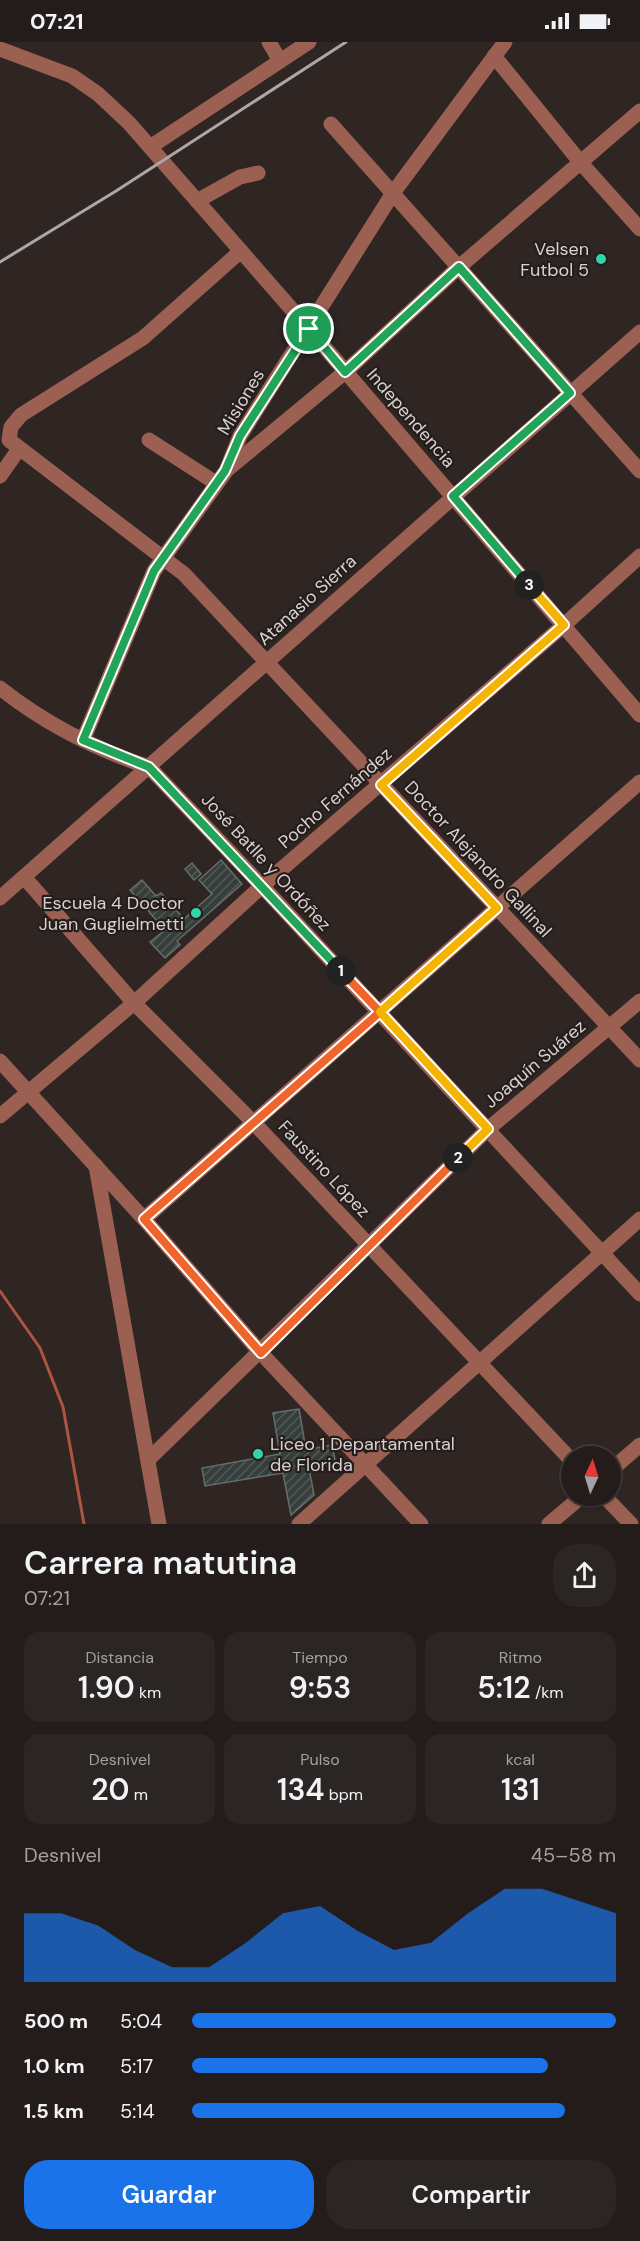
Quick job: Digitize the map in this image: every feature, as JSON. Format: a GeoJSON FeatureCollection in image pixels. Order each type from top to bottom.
{"type":"FeatureCollection","features":[{"type":"Feature","properties":{"kind":"street"},"geometry":{"type":"LineString","coordinates":[[269,42],[280,61]]}},
{"type":"Feature","properties":{"kind":"street"},"geometry":{"type":"LineString","coordinates":[[150,147],[309,42]]}},
{"type":"Feature","properties":{"kind":"street","name":"Misiones"},"geometry":{"type":"LineString","coordinates":[[83,740],[149,582],[162,557],[221,477],[240,436],[393,193],[505,42]]}},
{"type":"Feature","properties":{"kind":"street","name":"Independencia"},"geometry":{"type":"LineString","coordinates":[[0,49],[56,69],[84,84],[113,107],[241,250],[640,716]]}},
{"type":"Feature","properties":{"kind":"street"},"geometry":{"type":"LineString","coordinates":[[494,56],[581,163],[640,230]]}},
{"type":"Feature","properties":{"kind":"street"},"geometry":{"type":"LineString","coordinates":[[149,440],[221,477],[345,372],[459,267],[640,111]]}},
{"type":"Feature","properties":{"kind":"street"},"geometry":{"type":"LineString","coordinates":[[331,124],[640,471]]}},
{"type":"Feature","properties":{"kind":"street"},"geometry":{"type":"LineString","coordinates":[[197,201],[240,177],[258,173]]}},
{"type":"Feature","properties":{"kind":"street"},"geometry":{"type":"LineString","coordinates":[[0,476],[19,449],[9,440],[11,427],[21,415],[143,338],[241,250]]}},
{"type":"Feature","properties":{"kind":"street","name":"Atanasio Sierra"},"geometry":{"type":"LineString","coordinates":[[0,898],[640,332]]}},
{"type":"Feature","properties":{"kind":"street","name":"Doctor Alejandro Gallinal"},"geometry":{"type":"LineString","coordinates":[[19,449],[184,574],[640,1060]]}},
{"type":"Feature","properties":{"kind":"street","name":"Pocho Fernández"},"geometry":{"type":"LineString","coordinates":[[0,1116],[134,1003],[262,886],[381,785],[640,556]]}},
{"type":"Feature","properties":{"kind":"street","name":"José Batlle y Ordóñez"},"geometry":{"type":"LineString","coordinates":[[0,688],[40,718],[83,740],[149,767],[380,1012],[640,1294]]}},
{"type":"Feature","properties":{"kind":"street"},"geometry":{"type":"LineString","coordinates":[[144,1219],[640,782]]}},
{"type":"Feature","properties":{"kind":"street","name":"Faustino López"},"geometry":{"type":"LineString","coordinates":[[24,877],[134,1003],[253,1122],[561,1449]]}},
{"type":"Feature","properties":{"kind":"street","name":"Joaquín Suárez"},"geometry":{"type":"LineString","coordinates":[[148,1460],[261,1353],[488,1129],[640,1001]]}},
{"type":"Feature","properties":{"kind":"street"},"geometry":{"type":"LineString","coordinates":[[0,1061],[144,1219],[261,1353],[421,1524]]}},
{"type":"Feature","properties":{"kind":"street"},"geometry":{"type":"LineString","coordinates":[[96,1166],[159,1524]]}},
{"type":"Feature","properties":{"kind":"street"},"geometry":{"type":"LineString","coordinates":[[299,1524],[640,1219]]}},
{"type":"Feature","properties":{"kind":"street"},"geometry":{"type":"LineString","coordinates":[[621,1461],[640,1445]]}},
{"type":"Feature","properties":{"kind":"street"},"geometry":{"type":"LineString","coordinates":[[549,1524],[570,1506]]}},
{"type":"Feature","properties":{"kind":"street"},"geometry":{"type":"LineString","coordinates":[[614,1506],[632,1524]]}},
{"type":"Feature","properties":{"kind":"building"},"geometry":{"type":"Polygon","coordinates":[[[221,860],[242,884],[177,941],[180,945],[165,958],[150,942],[165,930],[130,890],[142,880],[156,896],[161,893],[184,919],[212,894],[199,880],[221,860]]]}},
{"type":"Feature","properties":{"kind":"building"},"geometry":{"type":"Polygon","coordinates":[[[192,863],[201,874],[194,880],[185,869],[192,863]]]}},
{"type":"Feature","properties":{"kind":"building"},"geometry":{"type":"Polygon","coordinates":[[[299,1409],[306,1450],[332,1445],[336,1464],[309,1468],[314,1495],[291,1515],[283,1473],[205,1486],[202,1468],[280,1454],[273,1413],[299,1409]]]}},
{"type":"Feature","properties":{"kind":"waterway"},"geometry":{"type":"LineString","coordinates":[[0,1291],[40,1348],[63,1407],[84,1524]]}},
{"type":"Feature","properties":{"kind":"railway"},"geometry":{"type":"LineString","coordinates":[[0,262],[116,191],[346,42]]}},
{"type":"Feature","properties":{"kind":"place","name":"Velsen Futbol 5"},"geometry":{"type":"Point","coordinates":[601,259]}},
{"type":"Feature","properties":{"kind":"place","name":"Escuela 4 Doctor Juan Guglielmetti"},"geometry":{"type":"Point","coordinates":[196,913]}},
{"type":"Feature","properties":{"kind":"place","name":"Liceo 1 Departamental de Florida"},"geometry":{"type":"Point","coordinates":[258,1454]}},
{"type":"Feature","properties":{"kind":"route"},"geometry":{"type":"LineString","coordinates":[[309,329],[240,436],[225,471],[154,571],[83,740],[132,762],[149,767],[380,1012],[144,1219],[261,1353],[488,1129],[380,1012],[497,908],[381,785],[564,625],[453,496],[570,393],[459,267],[345,372],[309,329]]}}]}
